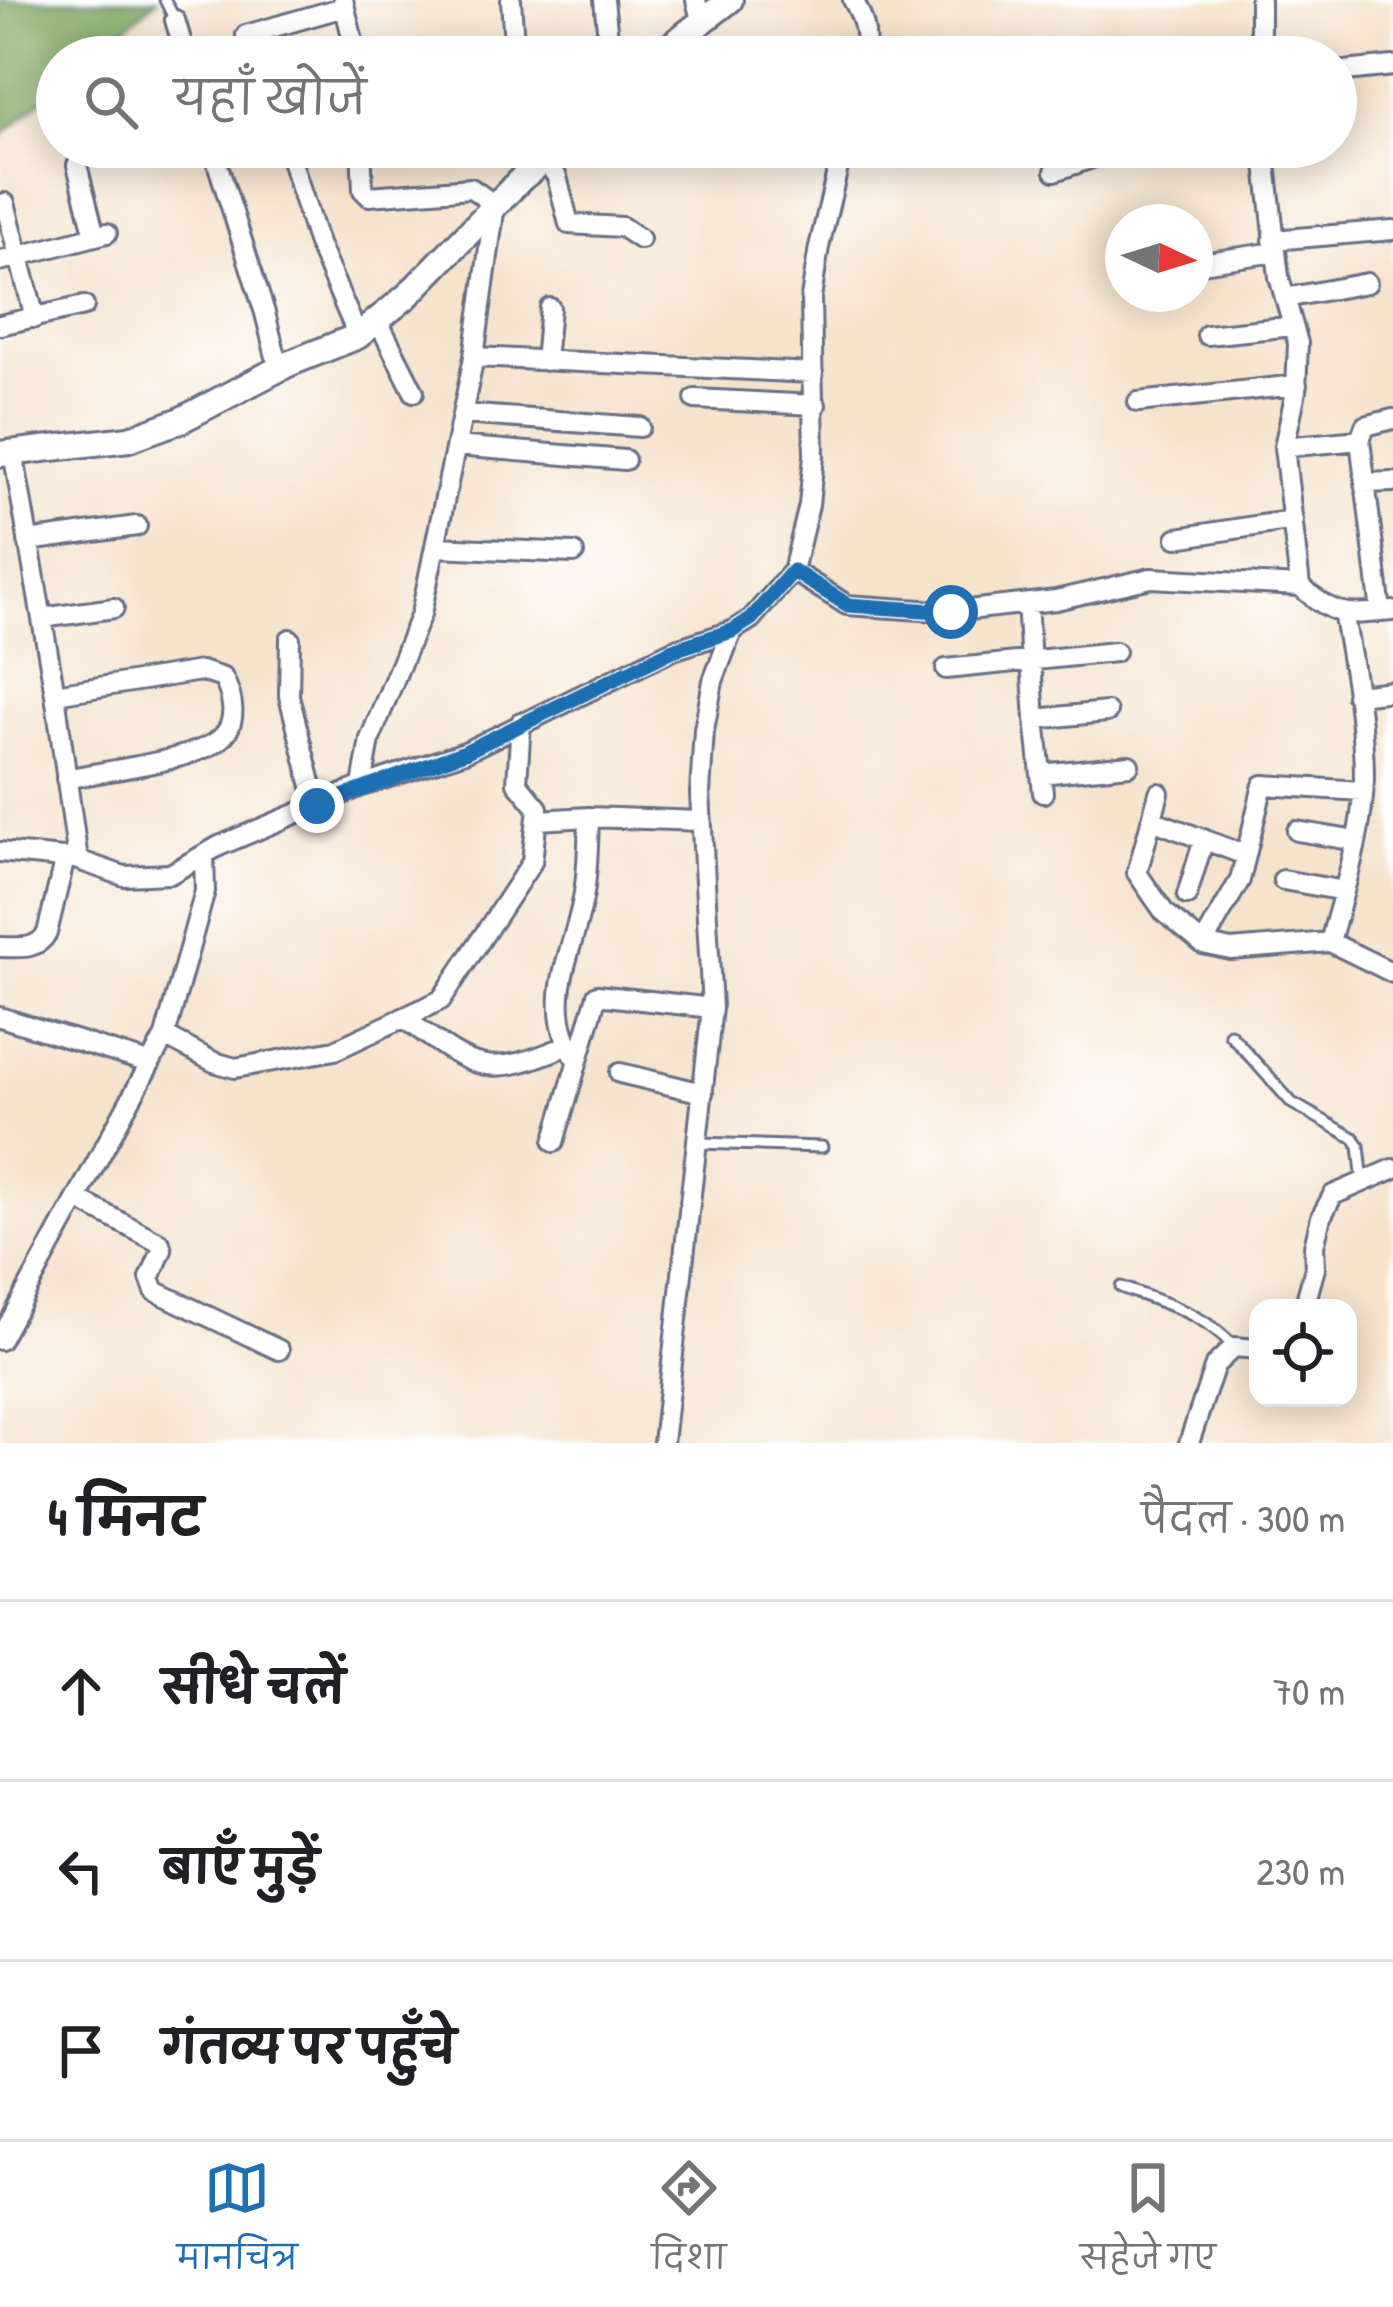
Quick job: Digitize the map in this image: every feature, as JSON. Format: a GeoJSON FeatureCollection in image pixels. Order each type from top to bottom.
{"type":"FeatureCollection","features":[{"type":"Feature","properties":{"kind":"street"},"geometry":{"type":"LineString","coordinates":[[512,0],[513,36]]}},
{"type":"Feature","properties":{"kind":"street"},"geometry":{"type":"LineString","coordinates":[[604,0],[608,36]]}},
{"type":"Feature","properties":{"kind":"street"},"geometry":{"type":"LineString","coordinates":[[675,36],[699,10],[730,0]]}},
{"type":"Feature","properties":{"kind":"street"},"geometry":{"type":"LineString","coordinates":[[853,0],[863,16],[863,36]]}},
{"type":"Feature","properties":{"kind":"street"},"geometry":{"type":"LineString","coordinates":[[1260,0],[1260,36]]}},
{"type":"Feature","properties":{"kind":"street"},"geometry":{"type":"LineString","coordinates":[[259,36],[343,3],[352,36]]}},
{"type":"Feature","properties":{"kind":"street"},"geometry":{"type":"LineString","coordinates":[[175,20],[180,36]]}},
{"type":"Feature","properties":{"kind":"street"},"geometry":{"type":"LineString","coordinates":[[1357,70],[1393,66]]}},
{"type":"Feature","properties":{"kind":"street"},"geometry":{"type":"LineString","coordinates":[[0,261],[101,235],[77,168]]}},
{"type":"Feature","properties":{"kind":"street"},"geometry":{"type":"LineString","coordinates":[[219,168],[266,313],[279,369]]}},
{"type":"Feature","properties":{"kind":"street"},"geometry":{"type":"LineString","coordinates":[[296,168],[318,244],[368,328],[414,392]]}},
{"type":"Feature","properties":{"kind":"street"},"geometry":{"type":"LineString","coordinates":[[362,168],[363,190],[369,196],[471,188],[496,206]]}},
{"type":"Feature","properties":{"kind":"street"},"geometry":{"type":"LineString","coordinates":[[0,947],[31,947],[41,942],[72,859],[55,694],[28,542],[6,453],[129,439],[181,420],[368,328],[537,168]]}},
{"type":"Feature","properties":{"kind":"street"},"geometry":{"type":"LineString","coordinates":[[556,168],[568,224],[622,227],[640,239]]}},
{"type":"Feature","properties":{"kind":"street"},"geometry":{"type":"LineString","coordinates":[[0,852],[72,859],[124,876],[170,874],[219,847],[362,787],[465,752],[673,650],[732,631],[751,619],[793,571],[809,505],[816,405],[814,276],[838,168]]}},
{"type":"Feature","properties":{"kind":"street"},"geometry":{"type":"LineString","coordinates":[[1055,171],[1064,168]]}},
{"type":"Feature","properties":{"kind":"street"},"geometry":{"type":"LineString","coordinates":[[1266,168],[1274,246],[1298,344],[1297,385],[1284,447],[1300,586]]}},
{"type":"Feature","properties":{"kind":"street"},"geometry":{"type":"LineString","coordinates":[[4,202],[35,318]]}},
{"type":"Feature","properties":{"kind":"street"},"geometry":{"type":"LineString","coordinates":[[362,787],[370,739],[421,614],[474,357],[496,206]]}},
{"type":"Feature","properties":{"kind":"street"},"geometry":{"type":"LineString","coordinates":[[1213,260],[1274,246],[1393,230]]}},
{"type":"Feature","properties":{"kind":"street"},"geometry":{"type":"LineString","coordinates":[[1285,298],[1366,283]]}},
{"type":"Feature","properties":{"kind":"street"},"geometry":{"type":"LineString","coordinates":[[0,326],[84,306]]}},
{"type":"Feature","properties":{"kind":"street"},"geometry":{"type":"LineString","coordinates":[[545,361],[550,308]]}},
{"type":"Feature","properties":{"kind":"street"},"geometry":{"type":"LineString","coordinates":[[1208,335],[1293,326]]}},
{"type":"Feature","properties":{"kind":"street"},"geometry":{"type":"LineString","coordinates":[[474,357],[813,373]]}},
{"type":"Feature","properties":{"kind":"street"},"geometry":{"type":"LineString","coordinates":[[1138,402],[1297,385]]}},
{"type":"Feature","properties":{"kind":"street"},"geometry":{"type":"LineString","coordinates":[[695,399],[816,405]]}},
{"type":"Feature","properties":{"kind":"street"},"geometry":{"type":"LineString","coordinates":[[463,414],[640,427]]}},
{"type":"Feature","properties":{"kind":"street"},"geometry":{"type":"LineString","coordinates":[[793,571],[848,605],[951,612],[1027,604],[1151,578],[1300,586],[1326,609],[1387,612],[1383,553],[1365,483],[1360,440],[1365,426],[1393,419]]}},
{"type":"Feature","properties":{"kind":"street"},"geometry":{"type":"LineString","coordinates":[[1284,447],[1360,440]]}},
{"type":"Feature","properties":{"kind":"street"},"geometry":{"type":"LineString","coordinates":[[457,446],[626,460]]}},
{"type":"Feature","properties":{"kind":"street"},"geometry":{"type":"LineString","coordinates":[[1365,483],[1393,482]]}},
{"type":"Feature","properties":{"kind":"street"},"geometry":{"type":"LineString","coordinates":[[1177,538],[1293,520]]}},
{"type":"Feature","properties":{"kind":"street"},"geometry":{"type":"LineString","coordinates":[[28,542],[137,526]]}},
{"type":"Feature","properties":{"kind":"street"},"geometry":{"type":"LineString","coordinates":[[436,547],[574,553]]}},
{"type":"Feature","properties":{"kind":"street"},"geometry":{"type":"LineString","coordinates":[[1027,604],[1042,784],[1129,765]]}},
{"type":"Feature","properties":{"kind":"street"},"geometry":{"type":"LineString","coordinates":[[42,618],[115,608]]}},
{"type":"Feature","properties":{"kind":"street"},"geometry":{"type":"LineString","coordinates":[[1330,942],[1356,841],[1362,791],[1356,695],[1342,612]]}},
{"type":"Feature","properties":{"kind":"street"},"geometry":{"type":"LineString","coordinates":[[664,1443],[712,1007],[701,821],[704,730],[713,681],[732,631]]}},
{"type":"Feature","properties":{"kind":"street"},"geometry":{"type":"LineString","coordinates":[[290,639],[289,696],[317,806]]}},
{"type":"Feature","properties":{"kind":"street"},"geometry":{"type":"LineString","coordinates":[[946,669],[1115,652]]}},
{"type":"Feature","properties":{"kind":"street"},"geometry":{"type":"LineString","coordinates":[[55,694],[201,671],[223,678],[233,706],[230,726],[220,739],[193,752],[66,778]]}},
{"type":"Feature","properties":{"kind":"street"},"geometry":{"type":"LineString","coordinates":[[1356,695],[1393,691]]}},
{"type":"Feature","properties":{"kind":"street"},"geometry":{"type":"LineString","coordinates":[[1036,719],[1107,712]]}},
{"type":"Feature","properties":{"kind":"street"},"geometry":{"type":"LineString","coordinates":[[165,1036],[236,1068],[335,1050],[441,1000],[532,862],[538,820],[536,803],[518,787],[521,722]]}},
{"type":"Feature","properties":{"kind":"street"},"geometry":{"type":"LineString","coordinates":[[1203,944],[1240,880],[1263,785],[1362,791]]}},
{"type":"Feature","properties":{"kind":"street"},"geometry":{"type":"LineString","coordinates":[[1159,794],[1137,873],[1165,912],[1203,944],[1231,950],[1330,942],[1393,973]]}},
{"type":"Feature","properties":{"kind":"street"},"geometry":{"type":"LineString","coordinates":[[572,1052],[562,1030],[561,973],[584,896],[589,817]]}},
{"type":"Feature","properties":{"kind":"street"},"geometry":{"type":"LineString","coordinates":[[538,820],[701,821]]}},
{"type":"Feature","properties":{"kind":"street"},"geometry":{"type":"LineString","coordinates":[[1152,820],[1245,855]]}},
{"type":"Feature","properties":{"kind":"street"},"geometry":{"type":"LineString","coordinates":[[1298,831],[1356,841]]}},
{"type":"Feature","properties":{"kind":"street"},"geometry":{"type":"LineString","coordinates":[[1186,896],[1204,839]]}},
{"type":"Feature","properties":{"kind":"street"},"geometry":{"type":"LineString","coordinates":[[0,1340],[165,1036],[205,891],[204,857]]}},
{"type":"Feature","properties":{"kind":"street"},"geometry":{"type":"LineString","coordinates":[[1283,880],[1344,891]]}},
{"type":"Feature","properties":{"kind":"street"},"geometry":{"type":"LineString","coordinates":[[554,1142],[572,1052],[597,995],[712,1007]]}},
{"type":"Feature","properties":{"kind":"street"},"geometry":{"type":"LineString","coordinates":[[0,1017],[149,1064]]}},
{"type":"Feature","properties":{"kind":"street"},"geometry":{"type":"LineString","coordinates":[[404,1018],[459,1058],[480,1066],[520,1064],[572,1052]]}},
{"type":"Feature","properties":{"kind":"street"},"geometry":{"type":"LineString","coordinates":[[620,1072],[703,1093]]}},
{"type":"Feature","properties":{"kind":"street"},"geometry":{"type":"LineString","coordinates":[[1306,1299],[1321,1216],[1333,1195],[1393,1169]]}},
{"type":"Feature","properties":{"kind":"street"},"geometry":{"type":"LineString","coordinates":[[77,1199],[160,1243],[163,1250],[150,1278],[155,1291],[279,1350]]}},
{"type":"Feature","properties":{"kind":"street"},"geometry":{"type":"LineString","coordinates":[[1189,1443],[1215,1365],[1234,1347],[1249,1348]]}},
{"type":"Feature","properties":{"kind":"lane"},"geometry":{"type":"LineString","coordinates":[[165,0],[175,20]]}},
{"type":"Feature","properties":{"kind":"lane"},"geometry":{"type":"LineString","coordinates":[[1230,1034],[1292,1103],[1354,1138],[1363,1183]]}},
{"type":"Feature","properties":{"kind":"lane"},"geometry":{"type":"LineString","coordinates":[[698,1142],[822,1147]]}},
{"type":"Feature","properties":{"kind":"lane"},"geometry":{"type":"LineString","coordinates":[[1121,1287],[1204,1321],[1219,1329],[1234,1347]]}},
{"type":"Feature","properties":{"kind":"green space"},"geometry":{"type":"Polygon","coordinates":[[[0,0],[157,0],[116,36],[36,36],[36,105],[0,137],[0,0]]]}},
{"type":"Feature","properties":{"kind":"route"},"geometry":{"type":"LineString","coordinates":[[317,806],[465,752],[673,650],[732,631],[751,619],[793,571],[848,605],[951,612]]}}]}
